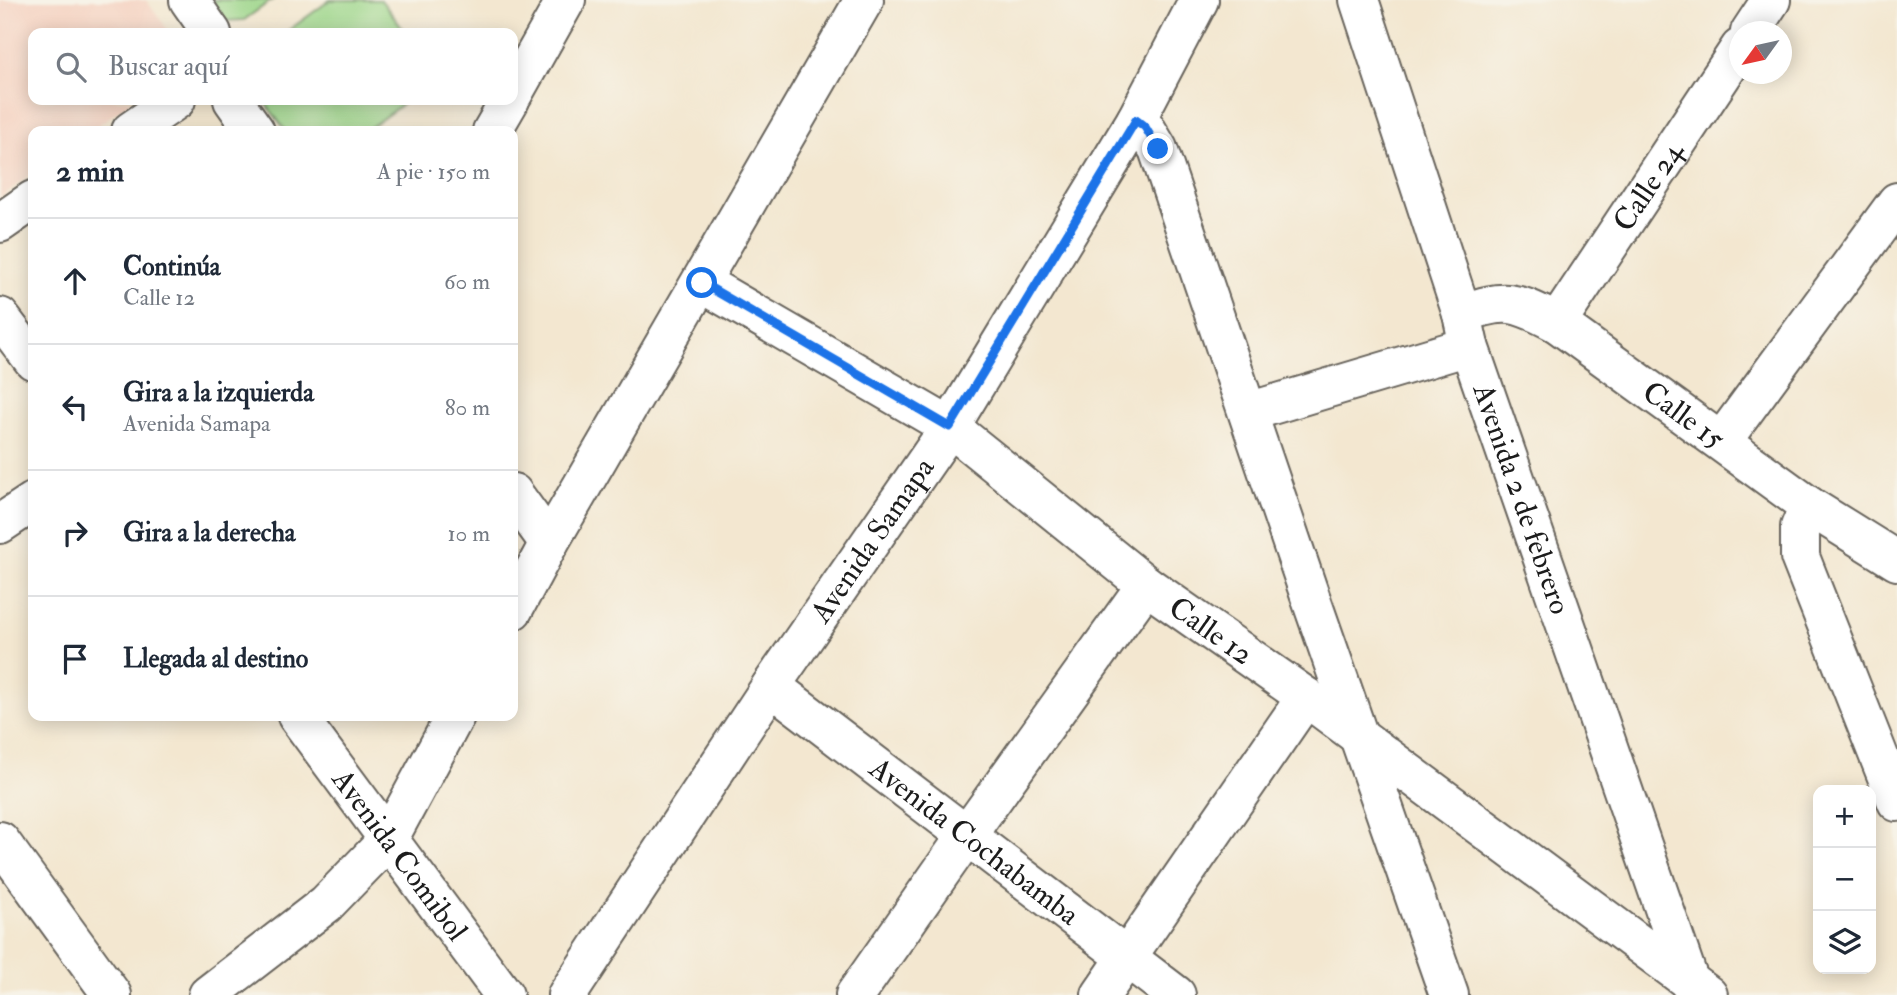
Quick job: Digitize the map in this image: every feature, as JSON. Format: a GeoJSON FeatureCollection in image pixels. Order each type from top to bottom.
{"type":"FeatureCollection","features":[{"type":"Feature","properties":{"kind":"street"},"geometry":{"type":"LineString","coordinates":[[189,0],[209,28]]}},
{"type":"Feature","properties":{"kind":"street"},"geometry":{"type":"LineString","coordinates":[[518,85],[566,0]]}},
{"type":"Feature","properties":{"kind":"street"},"geometry":{"type":"LineString","coordinates":[[518,601],[864,0]]}},
{"type":"Feature","properties":{"kind":"street","name":"Avenida Samapa"},"geometry":{"type":"LineString","coordinates":[[567,995],[771,686],[950,427],[1136,120],[1199,0]]}},
{"type":"Feature","properties":{"kind":"street","name":"Avenida 2 de febrero"},"geometry":{"type":"LineString","coordinates":[[1359,0],[1466,330],[1697,991]]}},
{"type":"Feature","properties":{"kind":"street"},"geometry":{"type":"LineString","coordinates":[[1757,21],[1771,0]]}},
{"type":"Feature","properties":{"kind":"street","name":"Calle 24"},"geometry":{"type":"LineString","coordinates":[[1557,323],[1729,65]]}},
{"type":"Feature","properties":{"kind":"street"},"geometry":{"type":"LineString","coordinates":[[138,126],[169,105]]}},
{"type":"Feature","properties":{"kind":"street"},"geometry":{"type":"LineString","coordinates":[[237,105],[251,126]]}},
{"type":"Feature","properties":{"kind":"street"},"geometry":{"type":"LineString","coordinates":[[495,126],[507,105]]}},
{"type":"Feature","properties":{"kind":"street"},"geometry":{"type":"LineString","coordinates":[[1136,120],[1145,127],[1158,149],[1358,737],[1449,995]]}},
{"type":"Feature","properties":{"kind":"street"},"geometry":{"type":"LineString","coordinates":[[1722,441],[1897,202]]}},
{"type":"Feature","properties":{"kind":"street"},"geometry":{"type":"LineString","coordinates":[[0,223],[28,203]]}},
{"type":"Feature","properties":{"kind":"street","name":"Calle 12"},"geometry":{"type":"LineString","coordinates":[[702,283],[950,427],[1146,585],[1306,697],[1697,991]]}},
{"type":"Feature","properties":{"kind":"street","name":"Calle 15"},"geometry":{"type":"LineString","coordinates":[[1248,412],[1466,330],[1496,303],[1515,304],[1557,323],[1809,506],[1897,560]]}},
{"type":"Feature","properties":{"kind":"street"},"geometry":{"type":"LineString","coordinates":[[0,317],[28,353]]}},
{"type":"Feature","properties":{"kind":"street"},"geometry":{"type":"LineString","coordinates":[[518,500],[549,543]]}},
{"type":"Feature","properties":{"kind":"street"},"geometry":{"type":"LineString","coordinates":[[0,524],[28,505]]}},
{"type":"Feature","properties":{"kind":"street"},"geometry":{"type":"LineString","coordinates":[[1809,506],[1800,527],[1800,557],[1897,802]]}},
{"type":"Feature","properties":{"kind":"street"},"geometry":{"type":"LineString","coordinates":[[855,995],[1146,585]]}},
{"type":"Feature","properties":{"kind":"street","name":"Avenida Cochabamba"},"geometry":{"type":"LineString","coordinates":[[771,686],[1176,995]]}},
{"type":"Feature","properties":{"kind":"street"},"geometry":{"type":"LineString","coordinates":[[1101,995],[1306,697]]}},
{"type":"Feature","properties":{"kind":"street","name":"Avenida Comibol"},"geometry":{"type":"LineString","coordinates":[[302,721],[504,995]]}},
{"type":"Feature","properties":{"kind":"street"},"geometry":{"type":"LineString","coordinates":[[208,995],[326,904],[388,840],[453,721]]}},
{"type":"Feature","properties":{"kind":"street"},"geometry":{"type":"LineString","coordinates":[[0,841],[113,995]]}},
{"type":"Feature","properties":{"kind":"shaded area"},"geometry":{"type":"Polygon","coordinates":[[[0,0],[146,0],[166,28],[28,28],[28,105],[126,105],[97,126],[28,126],[28,177],[0,198],[0,0]]]}},
{"type":"Feature","properties":{"kind":"green space"},"geometry":{"type":"Polygon","coordinates":[[[212,0],[272,0],[244,20],[226,21],[212,0]]]}},
{"type":"Feature","properties":{"kind":"green space"},"geometry":{"type":"Polygon","coordinates":[[[330,0],[381,0],[402,28],[292,28],[330,0]]]}},
{"type":"Feature","properties":{"kind":"green space"},"geometry":{"type":"Polygon","coordinates":[[[267,105],[401,105],[372,126],[282,126],[267,105]]]}},
{"type":"Feature","properties":{"kind":"route"},"geometry":{"type":"LineString","coordinates":[[702,283],[950,427],[1136,120],[1145,127],[1158,149]]}}]}
